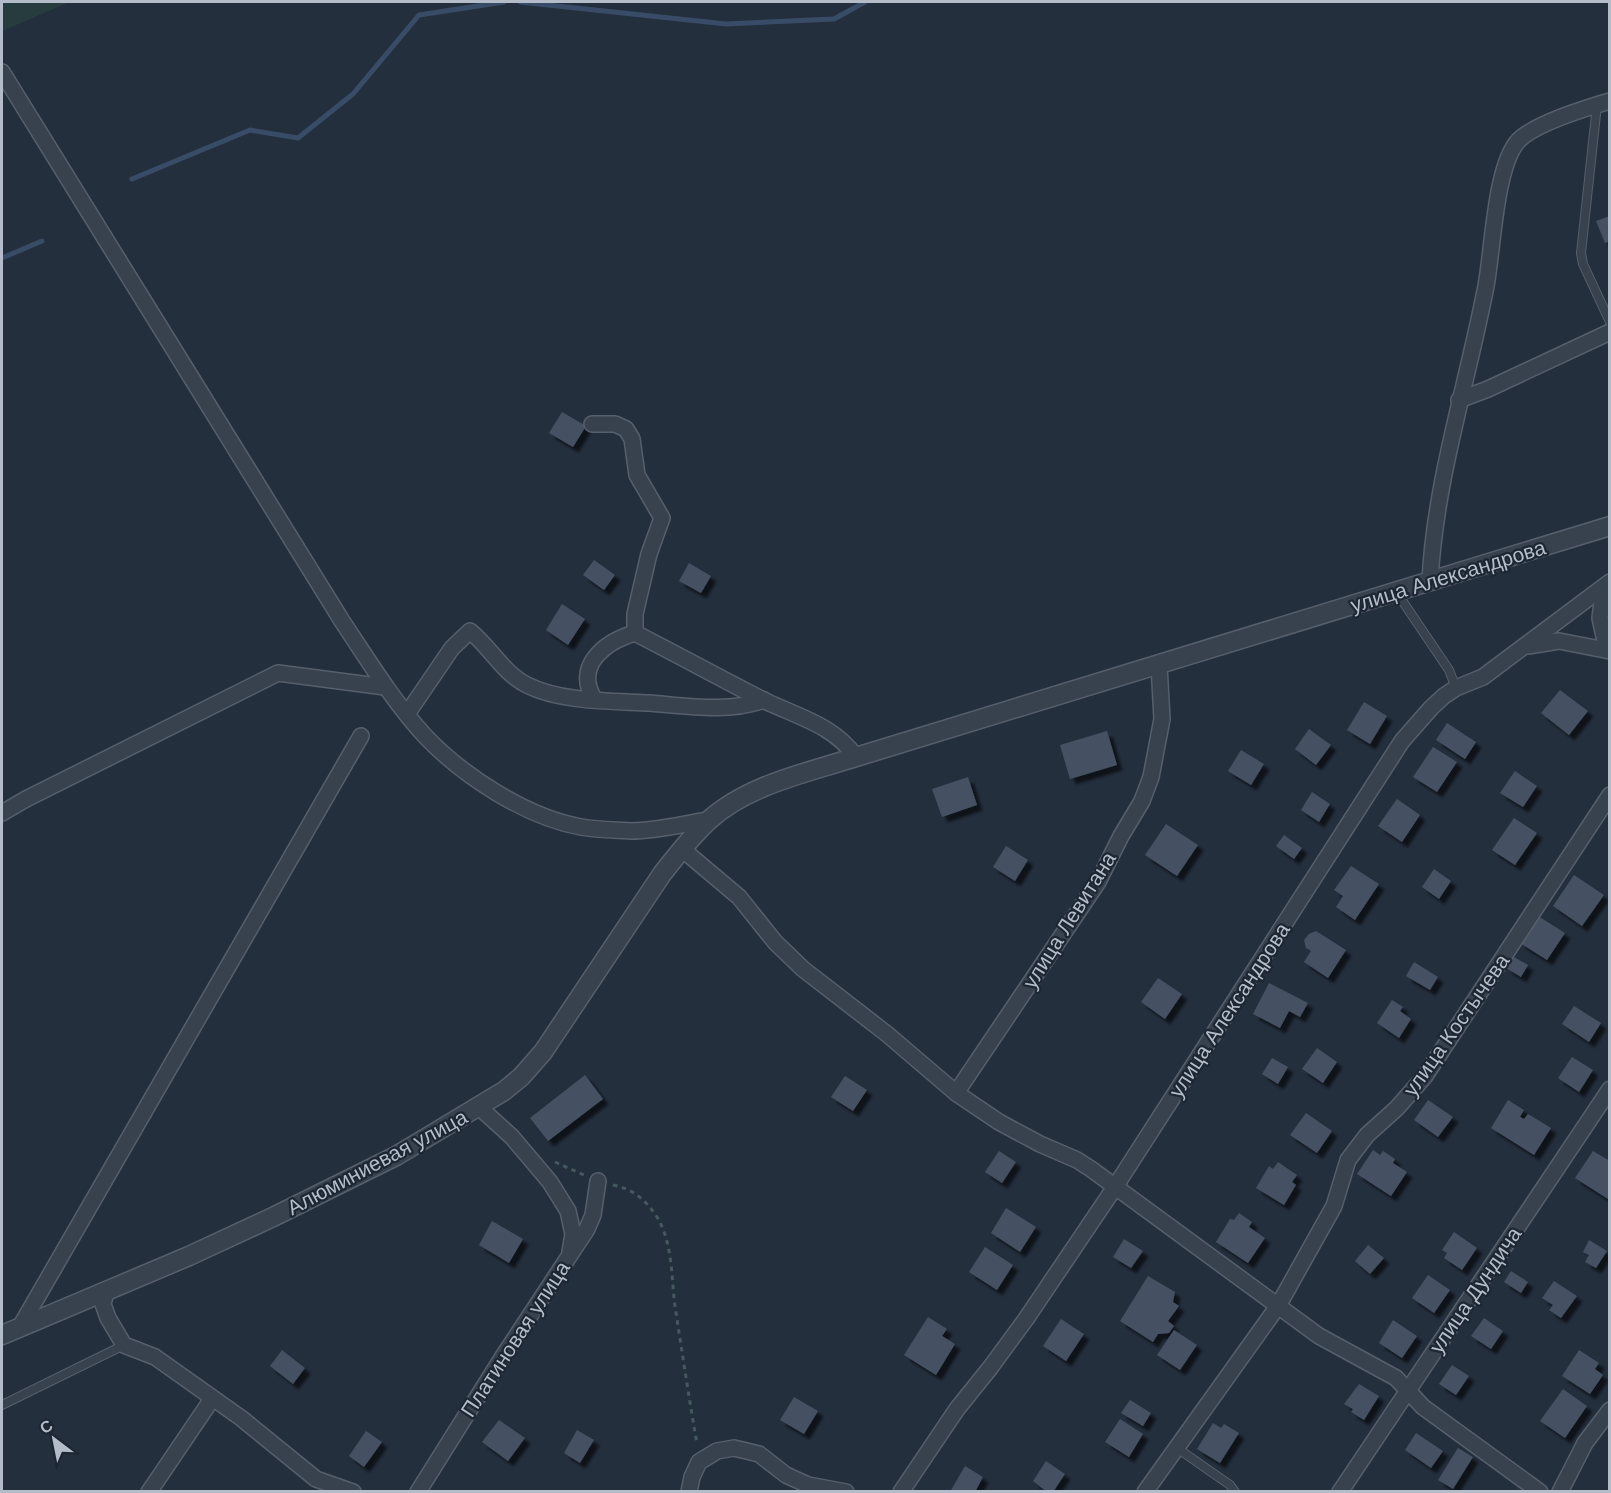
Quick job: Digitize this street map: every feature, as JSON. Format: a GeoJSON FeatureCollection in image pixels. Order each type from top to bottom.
{"type":"FeatureCollection","features":[{"type":"Feature","properties":{"kind":"street"},"geometry":{"type":"LineString","coordinates":[[2,72],[342,621],[385,687],[425,736],[460,769],[538,813],[580,827],[634,831],[708,820]]}},
{"type":"Feature","properties":{"kind":"street"},"geometry":{"type":"LineString","coordinates":[[1430,581],[1434,528],[1459,400],[1486,287],[1502,176],[1508,157],[1519,140],[1537,128],[1603,103]]}},
{"type":"Feature","properties":{"kind":"street"},"geometry":{"type":"LineString","coordinates":[[1459,400],[1488,389],[1610,332]]}},
{"type":"Feature","properties":{"kind":"street"},"geometry":{"type":"LineString","coordinates":[[592,424],[615,424],[626,429],[632,439],[637,475],[662,518],[644,574],[635,614],[635,633]]}},
{"type":"Feature","properties":{"kind":"street","name":"улица Александрова"},"geometry":{"type":"LineString","coordinates":[[708,820],[749,794],[775,782],[1610,526]]}},
{"type":"Feature","properties":{"kind":"street"},"geometry":{"type":"LineString","coordinates":[[1525,647],[1559,641],[1608,651],[1600,618],[1607,584]]}},
{"type":"Feature","properties":{"kind":"street","name":"улица Александрова"},"geometry":{"type":"LineString","coordinates":[[901,1491],[957,1409],[1026,1319],[1115,1187],[1402,741],[1431,708],[1456,688],[1483,677],[1607,584]]}},
{"type":"Feature","properties":{"kind":"street"},"geometry":{"type":"LineString","coordinates":[[407,714],[452,648],[470,631],[516,678],[528,686],[555,694],[595,700],[717,708],[743,706],[764,700]]}},
{"type":"Feature","properties":{"kind":"street"},"geometry":{"type":"LineString","coordinates":[[595,700],[588,690],[586,680],[590,664],[602,649],[624,636],[635,633],[764,700],[825,728],[840,737],[856,757]]}},
{"type":"Feature","properties":{"kind":"street","name":"улица Левитана"},"geometry":{"type":"LineString","coordinates":[[956,1093],[1098,882],[1142,801],[1151,777],[1162,719],[1159,664]]}},
{"type":"Feature","properties":{"kind":"street"},"geometry":{"type":"LineString","coordinates":[[2,813],[278,673],[385,687]]}},
{"type":"Feature","properties":{"kind":"street"},"geometry":{"type":"LineString","coordinates":[[20,1327],[361,736]]}},
{"type":"Feature","properties":{"kind":"street","name":"улица Костычева"},"geometry":{"type":"LineString","coordinates":[[1145,1491],[1278,1306],[1334,1206],[1348,1160],[1367,1135],[1397,1108],[1425,1076],[1610,795]]}},
{"type":"Feature","properties":{"kind":"street","name":"Алюминиевая улица"},"geometry":{"type":"LineString","coordinates":[[2,1335],[106,1292],[262,1222],[376,1167],[479,1107],[521,1077],[543,1052],[662,874],[708,820]]}},
{"type":"Feature","properties":{"kind":"street"},"geometry":{"type":"LineString","coordinates":[[682,849],[739,897],[775,942],[803,969],[887,1034],[956,1093],[999,1122],[1077,1160],[1319,1336],[1396,1378],[1423,1407],[1540,1491]]}},
{"type":"Feature","properties":{"kind":"street","name":"улица Дундича"},"geometry":{"type":"LineString","coordinates":[[1340,1491],[1610,1089]]}},
{"type":"Feature","properties":{"kind":"street"},"geometry":{"type":"LineString","coordinates":[[479,1107],[512,1137],[550,1182],[568,1211],[573,1234],[570,1256]]}},
{"type":"Feature","properties":{"kind":"street","name":"Платиновая улица"},"geometry":{"type":"LineString","coordinates":[[418,1491],[587,1229],[593,1215],[598,1181]]}},
{"type":"Feature","properties":{"kind":"street"},"geometry":{"type":"LineString","coordinates":[[106,1292],[103,1304],[108,1318],[124,1345],[155,1357],[241,1418],[316,1479],[353,1491]]}},
{"type":"Feature","properties":{"kind":"street"},"geometry":{"type":"LineString","coordinates":[[149,1491],[212,1398]]}},
{"type":"Feature","properties":{"kind":"street"},"geometry":{"type":"LineString","coordinates":[[1560,1491],[1585,1443],[1610,1410]]}},
{"type":"Feature","properties":{"kind":"street"},"geometry":{"type":"LineString","coordinates":[[689,1491],[699,1462],[717,1451],[734,1448],[759,1454],[786,1475],[808,1485],[846,1491]]}},
{"type":"Feature","properties":{"kind":"lane"},"geometry":{"type":"LineString","coordinates":[[1603,103],[1581,253],[1583,264],[1610,322]]}},
{"type":"Feature","properties":{"kind":"lane"},"geometry":{"type":"LineString","coordinates":[[1397,592],[1449,670],[1456,688]]}},
{"type":"Feature","properties":{"kind":"lane"},"geometry":{"type":"LineString","coordinates":[[2,1405],[124,1345]]}},
{"type":"Feature","properties":{"kind":"lane"},"geometry":{"type":"LineString","coordinates":[[1177,1448],[1230,1485],[1235,1491]]}},
{"type":"Feature","properties":{"kind":"path"},"geometry":{"type":"LineString","coordinates":[[548,1159],[598,1181],[622,1187],[643,1198],[657,1217],[667,1240],[699,1462]]}},
{"type":"Feature","properties":{"kind":"green space"},"geometry":{"type":"Polygon","coordinates":[[[2,2],[70,2],[2,31],[2,2]]]}},
{"type":"Feature","properties":{"kind":"building"},"geometry":{"type":"Polygon","coordinates":[[[1610,216],[1610,241],[1605,243],[1596,221],[1610,216]]]}},
{"type":"Feature","properties":{"kind":"building"},"geometry":{"type":"Polygon","coordinates":[[[562,412],[586,426],[573,447],[549,433],[562,412]]]}},
{"type":"Feature","properties":{"kind":"building"},"geometry":{"type":"Polygon","coordinates":[[[594,560],[615,575],[604,590],[583,575],[594,560]]]}},
{"type":"Feature","properties":{"kind":"building"},"geometry":{"type":"Polygon","coordinates":[[[689,563],[711,576],[701,593],[679,581],[689,563]]]}},
{"type":"Feature","properties":{"kind":"building"},"geometry":{"type":"Polygon","coordinates":[[[562,604],[585,619],[568,645],[546,630],[562,604]]]}},
{"type":"Feature","properties":{"kind":"building"},"geometry":{"type":"Polygon","coordinates":[[[1560,690],[1588,711],[1569,735],[1541,713],[1560,690]]]}},
{"type":"Feature","properties":{"kind":"building"},"geometry":{"type":"Polygon","coordinates":[[[1364,702],[1387,716],[1370,744],[1347,730],[1364,702]]]}},
{"type":"Feature","properties":{"kind":"building"},"geometry":{"type":"Polygon","coordinates":[[[1447,723],[1476,742],[1465,759],[1436,740],[1447,723]]]}},
{"type":"Feature","properties":{"kind":"building"},"geometry":{"type":"Polygon","coordinates":[[[1309,729],[1331,745],[1316,765],[1295,749],[1309,729]]]}},
{"type":"Feature","properties":{"kind":"building"},"geometry":{"type":"Polygon","coordinates":[[[1107,731],[1117,765],[1070,779],[1060,745],[1107,731]]]}},
{"type":"Feature","properties":{"kind":"building"},"geometry":{"type":"Polygon","coordinates":[[[1433,747],[1457,762],[1437,792],[1413,777],[1433,747]]]}},
{"type":"Feature","properties":{"kind":"building"},"geometry":{"type":"Polygon","coordinates":[[[1241,750],[1264,764],[1251,785],[1228,771],[1241,750]]]}},
{"type":"Feature","properties":{"kind":"building"},"geometry":{"type":"Polygon","coordinates":[[[1515,771],[1537,786],[1523,807],[1500,793],[1515,771]]]}},
{"type":"Feature","properties":{"kind":"building"},"geometry":{"type":"Polygon","coordinates":[[[968,777],[977,805],[942,817],[932,789],[968,777]]]}},
{"type":"Feature","properties":{"kind":"building"},"geometry":{"type":"Polygon","coordinates":[[[1312,792],[1330,804],[1319,822],[1301,810],[1312,792]]]}},
{"type":"Feature","properties":{"kind":"building"},"geometry":{"type":"Polygon","coordinates":[[[1397,799],[1420,815],[1402,842],[1378,826],[1397,799]]]}},
{"type":"Feature","properties":{"kind":"building"},"geometry":{"type":"Polygon","coordinates":[[[1514,818],[1537,833],[1515,865],[1492,850],[1514,818]]]}},
{"type":"Feature","properties":{"kind":"building"},"geometry":{"type":"Polygon","coordinates":[[[1166,824],[1198,845],[1177,876],[1145,855],[1166,824]]]}},
{"type":"Feature","properties":{"kind":"building"},"geometry":{"type":"Polygon","coordinates":[[[1284,835],[1302,848],[1294,859],[1276,846],[1284,835]]]}},
{"type":"Feature","properties":{"kind":"building"},"geometry":{"type":"Polygon","coordinates":[[[1006,846],[1028,860],[1015,881],[993,867],[1006,846]]]}},
{"type":"Feature","properties":{"kind":"building"},"geometry":{"type":"Polygon","coordinates":[[[1351,866],[1379,884],[1355,920],[1336,907],[1343,896],[1334,890],[1351,866]]]}},
{"type":"Feature","properties":{"kind":"building"},"geometry":{"type":"Polygon","coordinates":[[[1434,869],[1451,881],[1439,899],[1422,887],[1434,869]]]}},
{"type":"Feature","properties":{"kind":"building"},"geometry":{"type":"Polygon","coordinates":[[[1574,875],[1604,895],[1582,926],[1553,906],[1574,875]]]}},
{"type":"Feature","properties":{"kind":"building"},"geometry":{"type":"Polygon","coordinates":[[[1538,916],[1565,933],[1547,960],[1520,943],[1538,916]]]}},
{"type":"Feature","properties":{"kind":"building"},"geometry":{"type":"Polygon","coordinates":[[[1316,931],[1346,950],[1328,978],[1304,962],[1311,951],[1306,948],[1304,940],[1316,931]]]}},
{"type":"Feature","properties":{"kind":"building"},"geometry":{"type":"Polygon","coordinates":[[[1512,956],[1528,965],[1521,977],[1506,968],[1512,956]]]}},
{"type":"Feature","properties":{"kind":"building"},"geometry":{"type":"Polygon","coordinates":[[[1414,962],[1438,977],[1430,990],[1406,976],[1414,962]]]}},
{"type":"Feature","properties":{"kind":"building"},"geometry":{"type":"Polygon","coordinates":[[[1158,978],[1182,994],[1165,1019],[1141,1002],[1158,978]]]}},
{"type":"Feature","properties":{"kind":"building"},"geometry":{"type":"Polygon","coordinates":[[[1269,983],[1308,1003],[1300,1017],[1289,1011],[1280,1028],[1253,1014],[1269,983]]]}},
{"type":"Feature","properties":{"kind":"building"},"geometry":{"type":"Polygon","coordinates":[[[1392,1000],[1403,1007],[1400,1011],[1411,1019],[1399,1038],[1377,1023],[1392,1000]]]}},
{"type":"Feature","properties":{"kind":"building"},"geometry":{"type":"Polygon","coordinates":[[[1574,1006],[1601,1023],[1589,1042],[1562,1024],[1574,1006]]]}},
{"type":"Feature","properties":{"kind":"building"},"geometry":{"type":"Polygon","coordinates":[[[1317,1048],[1337,1062],[1323,1083],[1302,1069],[1317,1048]]]}},
{"type":"Feature","properties":{"kind":"building"},"geometry":{"type":"Polygon","coordinates":[[[1572,1057],[1593,1070],[1579,1092],[1558,1078],[1572,1057]]]}},
{"type":"Feature","properties":{"kind":"building"},"geometry":{"type":"Polygon","coordinates":[[[1272,1058],[1288,1067],[1278,1084],[1262,1074],[1272,1058]]]}},
{"type":"Feature","properties":{"kind":"building"},"geometry":{"type":"Polygon","coordinates":[[[585,1075],[603,1099],[548,1141],[530,1118],[585,1075]]]}},
{"type":"Feature","properties":{"kind":"building"},"geometry":{"type":"Polygon","coordinates":[[[845,1076],[867,1090],[853,1111],[831,1097],[845,1076]]]}},
{"type":"Feature","properties":{"kind":"building"},"geometry":{"type":"Polygon","coordinates":[[[1428,1100],[1453,1117],[1438,1137],[1414,1120],[1428,1100]]]}},
{"type":"Feature","properties":{"kind":"building"},"geometry":{"type":"Polygon","coordinates":[[[1508,1100],[1524,1110],[1520,1117],[1524,1119],[1528,1114],[1551,1128],[1534,1155],[1491,1128],[1508,1100]]]}},
{"type":"Feature","properties":{"kind":"building"},"geometry":{"type":"Polygon","coordinates":[[[1306,1113],[1332,1131],[1317,1153],[1290,1135],[1306,1113]]]}},
{"type":"Feature","properties":{"kind":"building"},"geometry":{"type":"Polygon","coordinates":[[[1373,1150],[1380,1155],[1383,1151],[1395,1159],[1393,1163],[1407,1172],[1391,1196],[1357,1174],[1373,1150]]]}},
{"type":"Feature","properties":{"kind":"building"},"geometry":{"type":"Polygon","coordinates":[[[999,1151],[1016,1162],[1002,1183],[985,1172],[999,1151]]]}},
{"type":"Feature","properties":{"kind":"building"},"geometry":{"type":"Polygon","coordinates":[[[1593,1151],[1610,1161],[1610,1196],[1608,1199],[1575,1178],[1593,1151]]]}},
{"type":"Feature","properties":{"kind":"building"},"geometry":{"type":"Polygon","coordinates":[[[1278,1162],[1297,1175],[1292,1182],[1296,1185],[1284,1205],[1256,1188],[1269,1166],[1273,1169],[1278,1162]]]}},
{"type":"Feature","properties":{"kind":"building"},"geometry":{"type":"Polygon","coordinates":[[[1006,1208],[1036,1227],[1020,1252],[991,1233],[1006,1208]]]}},
{"type":"Feature","properties":{"kind":"building"},"geometry":{"type":"Polygon","coordinates":[[[1239,1213],[1252,1222],[1249,1227],[1265,1238],[1248,1263],[1216,1242],[1230,1219],[1234,1220],[1239,1213]]]}},
{"type":"Feature","properties":{"kind":"building"},"geometry":{"type":"Polygon","coordinates":[[[492,1221],[523,1239],[509,1263],[479,1245],[492,1221]]]}},
{"type":"Feature","properties":{"kind":"building"},"geometry":{"type":"Polygon","coordinates":[[[1454,1232],[1477,1248],[1462,1270],[1444,1258],[1447,1253],[1442,1250],[1454,1232]]]}},
{"type":"Feature","properties":{"kind":"building"},"geometry":{"type":"Polygon","coordinates":[[[1124,1239],[1143,1251],[1131,1268],[1113,1257],[1124,1239]]]}},
{"type":"Feature","properties":{"kind":"building"},"geometry":{"type":"Polygon","coordinates":[[[1589,1240],[1607,1251],[1596,1268],[1585,1262],[1589,1255],[1583,1252],[1589,1240]]]}},
{"type":"Feature","properties":{"kind":"building"},"geometry":{"type":"Polygon","coordinates":[[[1368,1245],[1384,1258],[1370,1274],[1355,1261],[1368,1245]]]}},
{"type":"Feature","properties":{"kind":"building"},"geometry":{"type":"Polygon","coordinates":[[[985,1247],[1013,1265],[997,1290],[969,1272],[985,1247]]]}},
{"type":"Feature","properties":{"kind":"building"},"geometry":{"type":"Polygon","coordinates":[[[1511,1271],[1528,1282],[1521,1293],[1504,1282],[1511,1271]]]}},
{"type":"Feature","properties":{"kind":"building"},"geometry":{"type":"Polygon","coordinates":[[[1428,1275],[1450,1290],[1434,1313],[1412,1298],[1428,1275]]]}},
{"type":"Feature","properties":{"kind":"building"},"geometry":{"type":"Polygon","coordinates":[[[1148,1276],[1175,1292],[1173,1302],[1179,1306],[1168,1321],[1174,1326],[1169,1333],[1158,1334],[1153,1342],[1120,1321],[1148,1276]]]}},
{"type":"Feature","properties":{"kind":"building"},"geometry":{"type":"Polygon","coordinates":[[[1554,1281],[1577,1296],[1561,1318],[1549,1310],[1553,1305],[1542,1298],[1554,1281]]]}},
{"type":"Feature","properties":{"kind":"building"},"geometry":{"type":"Polygon","coordinates":[[[928,1317],[947,1329],[942,1336],[955,1344],[936,1375],[904,1355],[928,1317]]]}},
{"type":"Feature","properties":{"kind":"building"},"geometry":{"type":"Polygon","coordinates":[[[1484,1318],[1503,1331],[1491,1349],[1471,1336],[1484,1318]]]}},
{"type":"Feature","properties":{"kind":"building"},"geometry":{"type":"Polygon","coordinates":[[[1061,1319],[1084,1334],[1066,1361],[1043,1346],[1061,1319]]]}},
{"type":"Feature","properties":{"kind":"building"},"geometry":{"type":"Polygon","coordinates":[[[1393,1320],[1417,1336],[1402,1358],[1379,1343],[1393,1320]]]}},
{"type":"Feature","properties":{"kind":"building"},"geometry":{"type":"Polygon","coordinates":[[[1174,1330],[1197,1345],[1180,1370],[1157,1355],[1174,1330]]]}},
{"type":"Feature","properties":{"kind":"building"},"geometry":{"type":"Polygon","coordinates":[[[282,1350],[305,1368],[293,1384],[270,1366],[282,1350]]]}},
{"type":"Feature","properties":{"kind":"building"},"geometry":{"type":"Polygon","coordinates":[[[1579,1350],[1599,1363],[1595,1369],[1603,1375],[1590,1394],[1562,1376],[1579,1350]]]}},
{"type":"Feature","properties":{"kind":"building"},"geometry":{"type":"Polygon","coordinates":[[[1452,1365],[1469,1376],[1456,1395],[1439,1384],[1452,1365]]]}},
{"type":"Feature","properties":{"kind":"building"},"geometry":{"type":"Polygon","coordinates":[[[1359,1384],[1379,1396],[1364,1420],[1351,1412],[1353,1409],[1344,1404],[1359,1384]]]}},
{"type":"Feature","properties":{"kind":"building"},"geometry":{"type":"Polygon","coordinates":[[[1563,1389],[1587,1406],[1565,1438],[1540,1421],[1563,1389]]]}},
{"type":"Feature","properties":{"kind":"building"},"geometry":{"type":"Polygon","coordinates":[[[794,1397],[818,1411],[804,1434],[780,1420],[794,1397]]]}},
{"type":"Feature","properties":{"kind":"building"},"geometry":{"type":"Polygon","coordinates":[[[1130,1400],[1151,1413],[1143,1426],[1121,1413],[1130,1400]]]}},
{"type":"Feature","properties":{"kind":"building"},"geometry":{"type":"Polygon","coordinates":[[[1120,1419],[1143,1434],[1129,1457],[1105,1442],[1120,1419]]]}},
{"type":"Feature","properties":{"kind":"building"},"geometry":{"type":"Polygon","coordinates":[[[499,1420],[525,1438],[508,1461],[482,1442],[499,1420]]]}},
{"type":"Feature","properties":{"kind":"building"},"geometry":{"type":"Polygon","coordinates":[[[1213,1423],[1221,1428],[1224,1424],[1239,1433],[1220,1463],[1197,1449],[1213,1423]]]}},
{"type":"Feature","properties":{"kind":"building"},"geometry":{"type":"Polygon","coordinates":[[[577,1430],[594,1440],[580,1463],[564,1453],[577,1430]]]}},
{"type":"Feature","properties":{"kind":"building"},"geometry":{"type":"Polygon","coordinates":[[[366,1431],[382,1442],[364,1467],[349,1456],[366,1431]]]}},
{"type":"Feature","properties":{"kind":"building"},"geometry":{"type":"Polygon","coordinates":[[[1416,1433],[1443,1451],[1431,1468],[1405,1450],[1416,1433]]]}},
{"type":"Feature","properties":{"kind":"building"},"geometry":{"type":"Polygon","coordinates":[[[1458,1448],[1473,1457],[1453,1489],[1438,1480],[1458,1448]]]}},
{"type":"Feature","properties":{"kind":"building"},"geometry":{"type":"Polygon","coordinates":[[[1046,1461],[1065,1474],[1053,1492],[1047,1492],[1033,1481],[1046,1461]]]}},
{"type":"Feature","properties":{"kind":"building"},"geometry":{"type":"Polygon","coordinates":[[[965,1466],[983,1477],[975,1492],[950,1492],[965,1466]]]}},
{"type":"Feature","properties":{"kind":"waterway"},"geometry":{"type":"LineString","coordinates":[[132,179],[250,130],[298,138],[353,94],[419,15],[504,2]]}},
{"type":"Feature","properties":{"kind":"waterway"},"geometry":{"type":"LineString","coordinates":[[520,2],[726,24],[834,19],[865,2]]}},
{"type":"Feature","properties":{"kind":"waterway"},"geometry":{"type":"LineString","coordinates":[[2,258],[42,241]]}}]}
